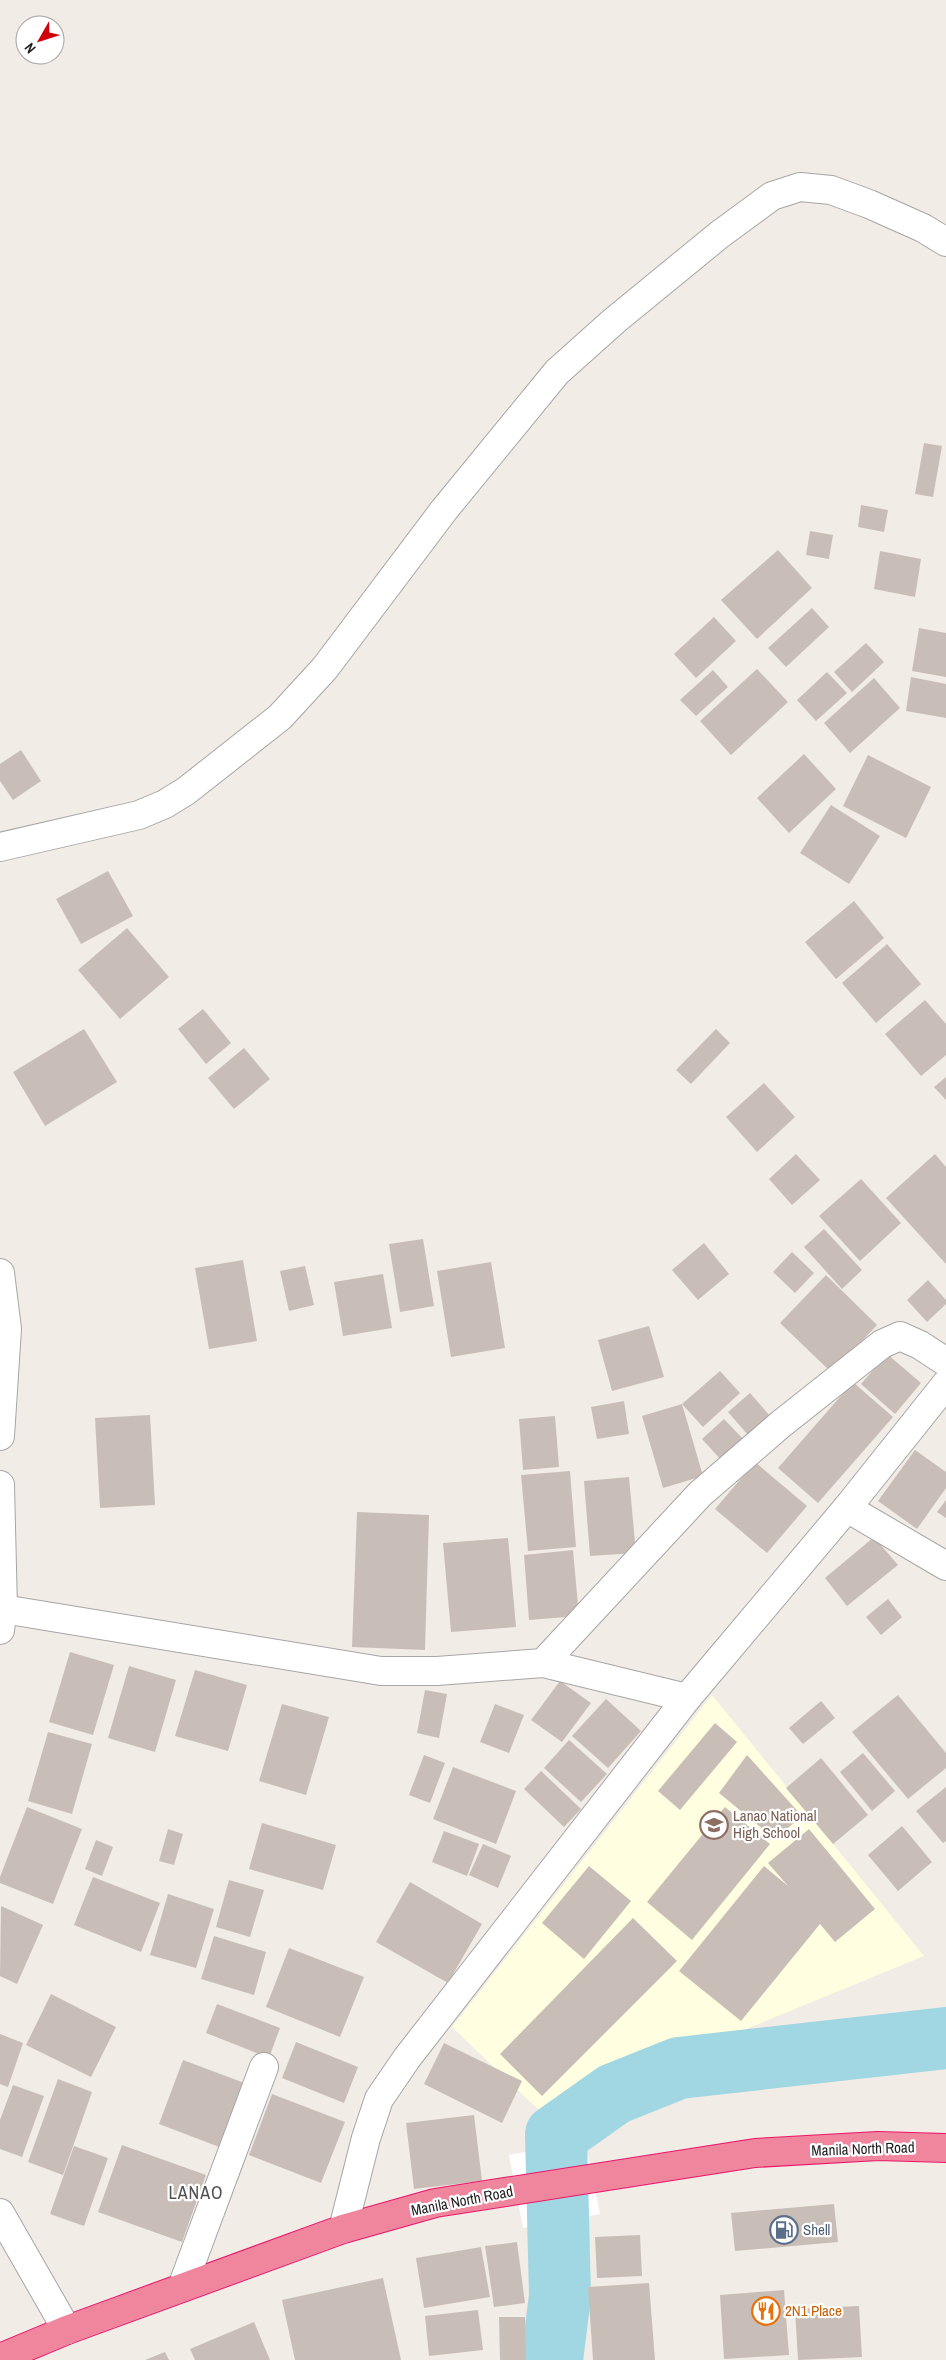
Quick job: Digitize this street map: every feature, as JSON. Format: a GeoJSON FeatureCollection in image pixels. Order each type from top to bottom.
{"type":"FeatureCollection","features":[{"type":"Feature","properties":{"kind":"highway","name":"Manila North Road"},"geometry":{"type":"LineString","coordinates":[[0,2358],[66,2330],[344,2229],[435,2203],[754,2153],[878,2146],[946,2148]]}},
{"type":"Feature","properties":{"kind":"street"},"geometry":{"type":"LineString","coordinates":[[0,848],[139,815],[165,804],[186,791],[280,717],[325,668],[444,510],[557,372],[614,321],[704,247],[748,212],[772,196],[800,187],[831,190],[896,216],[946,242]]}},
{"type":"Feature","properties":{"kind":"street"},"geometry":{"type":"LineString","coordinates":[[0,1273],[8,1329],[0,1436]]}},
{"type":"Feature","properties":{"kind":"street"},"geometry":{"type":"LineString","coordinates":[[543,1663],[700,1494],[781,1424],[882,1344],[900,1336],[920,1345],[946,1362]]}},
{"type":"Feature","properties":{"kind":"street"},"geometry":{"type":"LineString","coordinates":[[344,2229],[366,2138],[379,2099],[407,2058],[687,1698],[847,1508],[946,1384]]}},
{"type":"Feature","properties":{"kind":"street"},"geometry":{"type":"LineString","coordinates":[[0,1485],[2,1619],[381,1671],[437,1671],[543,1663],[687,1698]]}},
{"type":"Feature","properties":{"kind":"street"},"geometry":{"type":"LineString","coordinates":[[847,1508],[946,1566]]}},
{"type":"Feature","properties":{"kind":"street"},"geometry":{"type":"LineString","coordinates":[[182,2287],[264,2067]]}},
{"type":"Feature","properties":{"kind":"street"},"geometry":{"type":"LineString","coordinates":[[0,2213],[66,2330]]}},
{"type":"Feature","properties":{"kind":"shaded area","name":"Lanao National High School"},"geometry":{"type":"Polygon","coordinates":[[[712,1695],[924,1956],[542,2113],[452,2027],[712,1695]]]}},
{"type":"Feature","properties":{"kind":"pier"},"geometry":{"type":"Polygon","coordinates":[[[585,2141],[600,2214],[523,2228],[509,2155],[585,2141]]]}},
{"type":"Feature","properties":{"kind":"building"},"geometry":{"type":"Polygon","coordinates":[[[924,443],[942,446],[933,497],[915,494],[924,443]]]}},
{"type":"Feature","properties":{"kind":"building"},"geometry":{"type":"Polygon","coordinates":[[[861,505],[888,510],[884,532],[858,527],[861,505]]]}},
{"type":"Feature","properties":{"kind":"building"},"geometry":{"type":"Polygon","coordinates":[[[810,531],[833,535],[829,559],[806,555],[810,531]]]}},
{"type":"Feature","properties":{"kind":"building"},"geometry":{"type":"Polygon","coordinates":[[[778,550],[812,588],[757,639],[721,600],[778,550]]]}},
{"type":"Feature","properties":{"kind":"building"},"geometry":{"type":"Polygon","coordinates":[[[880,551],[921,559],[915,597],[874,589],[880,551]]]}},
{"type":"Feature","properties":{"kind":"building"},"geometry":{"type":"Polygon","coordinates":[[[812,608],[829,627],[786,667],[768,648],[812,608]]]}},
{"type":"Feature","properties":{"kind":"building"},"geometry":{"type":"Polygon","coordinates":[[[714,617],[736,641],[696,678],[674,654],[714,617]]]}},
{"type":"Feature","properties":{"kind":"building"},"geometry":{"type":"Polygon","coordinates":[[[919,628],[946,633],[946,677],[912,671],[919,628]]]}},
{"type":"Feature","properties":{"kind":"building"},"geometry":{"type":"Polygon","coordinates":[[[866,643],[884,662],[852,692],[834,672],[866,643]]]}},
{"type":"Feature","properties":{"kind":"building"},"geometry":{"type":"Polygon","coordinates":[[[757,669],[788,702],[731,755],[700,721],[757,669]]]}},
{"type":"Feature","properties":{"kind":"building"},"geometry":{"type":"Polygon","coordinates":[[[713,670],[728,687],[696,716],[680,700],[713,670]]]}},
{"type":"Feature","properties":{"kind":"building"},"geometry":{"type":"Polygon","coordinates":[[[827,672],[847,693],[816,721],[797,700],[827,672]]]}},
{"type":"Feature","properties":{"kind":"building"},"geometry":{"type":"Polygon","coordinates":[[[911,677],[946,684],[946,718],[906,711],[911,677]]]}},
{"type":"Feature","properties":{"kind":"building"},"geometry":{"type":"Polygon","coordinates":[[[874,678],[900,708],[850,753],[824,723],[874,678]]]}},
{"type":"Feature","properties":{"kind":"building"},"geometry":{"type":"Polygon","coordinates":[[[21,750],[41,781],[13,800],[0,781],[0,764],[21,750]]]}},
{"type":"Feature","properties":{"kind":"building"},"geometry":{"type":"Polygon","coordinates":[[[804,754],[836,789],[789,833],[757,798],[804,754]]]}},
{"type":"Feature","properties":{"kind":"building"},"geometry":{"type":"Polygon","coordinates":[[[868,755],[931,787],[906,838],[843,806],[868,755]]]}},
{"type":"Feature","properties":{"kind":"building"},"geometry":{"type":"Polygon","coordinates":[[[831,805],[880,836],[849,884],[800,853],[831,805]]]}},
{"type":"Feature","properties":{"kind":"building"},"geometry":{"type":"Polygon","coordinates":[[[108,871],[133,916],[81,944],[56,899],[108,871]]]}},
{"type":"Feature","properties":{"kind":"building"},"geometry":{"type":"Polygon","coordinates":[[[854,901],[884,938],[836,979],[805,942],[854,901]]]}},
{"type":"Feature","properties":{"kind":"building"},"geometry":{"type":"Polygon","coordinates":[[[127,928],[169,977],[120,1019],[78,970],[127,928]]]}},
{"type":"Feature","properties":{"kind":"building"},"geometry":{"type":"Polygon","coordinates":[[[887,944],[921,984],[876,1023],[842,983],[887,944]]]}},
{"type":"Feature","properties":{"kind":"building"},"geometry":{"type":"Polygon","coordinates":[[[925,1000],[946,1024],[946,1055],[921,1076],[885,1034],[925,1000]]]}},
{"type":"Feature","properties":{"kind":"building"},"geometry":{"type":"Polygon","coordinates":[[[203,1009],[231,1043],[206,1064],[178,1029],[203,1009]]]}},
{"type":"Feature","properties":{"kind":"building"},"geometry":{"type":"Polygon","coordinates":[[[84,1029],[117,1082],[45,1126],[13,1072],[84,1029]]]}},
{"type":"Feature","properties":{"kind":"building"},"geometry":{"type":"Polygon","coordinates":[[[716,1029],[730,1043],[691,1084],[676,1070],[716,1029]]]}},
{"type":"Feature","properties":{"kind":"building"},"geometry":{"type":"Polygon","coordinates":[[[244,1048],[270,1079],[234,1109],[208,1078],[244,1048]]]}},
{"type":"Feature","properties":{"kind":"building"},"geometry":{"type":"Polygon","coordinates":[[[946,1077],[946,1100],[934,1087],[946,1077]]]}},
{"type":"Feature","properties":{"kind":"building"},"geometry":{"type":"Polygon","coordinates":[[[764,1083],[795,1117],[757,1152],[726,1117],[764,1083]]]}},
{"type":"Feature","properties":{"kind":"building"},"geometry":{"type":"Polygon","coordinates":[[[796,1154],[820,1180],[792,1205],[769,1179],[796,1154]]]}},
{"type":"Feature","properties":{"kind":"building"},"geometry":{"type":"Polygon","coordinates":[[[935,1154],[946,1167],[946,1264],[886,1198],[935,1154]]]}},
{"type":"Feature","properties":{"kind":"building"},"geometry":{"type":"Polygon","coordinates":[[[861,1179],[901,1223],[860,1261],[819,1216],[861,1179]]]}},
{"type":"Feature","properties":{"kind":"building"},"geometry":{"type":"Polygon","coordinates":[[[824,1229],[862,1270],[842,1289],[804,1247],[824,1229]]]}},
{"type":"Feature","properties":{"kind":"building"},"geometry":{"type":"Polygon","coordinates":[[[423,1239],[434,1306],[400,1312],[389,1244],[423,1239]]]}},
{"type":"Feature","properties":{"kind":"building"},"geometry":{"type":"Polygon","coordinates":[[[704,1243],[729,1274],[698,1300],[672,1270],[704,1243]]]}},
{"type":"Feature","properties":{"kind":"building"},"geometry":{"type":"Polygon","coordinates":[[[792,1252],[814,1273],[795,1293],[773,1272],[792,1252]]]}},
{"type":"Feature","properties":{"kind":"building"},"geometry":{"type":"Polygon","coordinates":[[[243,1260],[257,1341],[209,1349],[195,1268],[243,1260]]]}},
{"type":"Feature","properties":{"kind":"building"},"geometry":{"type":"Polygon","coordinates":[[[491,1262],[505,1348],[451,1357],[437,1271],[491,1262]]]}},
{"type":"Feature","properties":{"kind":"building"},"geometry":{"type":"Polygon","coordinates":[[[305,1266],[314,1305],[289,1311],[280,1271],[305,1266]]]}},
{"type":"Feature","properties":{"kind":"building"},"geometry":{"type":"Polygon","coordinates":[[[383,1274],[392,1328],[343,1336],[334,1282],[383,1274]]]}},
{"type":"Feature","properties":{"kind":"building"},"geometry":{"type":"Polygon","coordinates":[[[826,1275],[877,1325],[832,1373],[780,1323],[826,1275]]]}},
{"type":"Feature","properties":{"kind":"building"},"geometry":{"type":"Polygon","coordinates":[[[928,1280],[946,1300],[946,1304],[927,1322],[907,1300],[928,1280]]]}},
{"type":"Feature","properties":{"kind":"building"},"geometry":{"type":"Polygon","coordinates":[[[649,1326],[664,1377],[612,1391],[598,1340],[649,1326]]]}},
{"type":"Feature","properties":{"kind":"building"},"geometry":{"type":"Polygon","coordinates":[[[887,1354],[921,1383],[895,1414],[861,1384],[887,1354]]]}},
{"type":"Feature","properties":{"kind":"building"},"geometry":{"type":"Polygon","coordinates":[[[720,1371],[740,1393],[703,1427],[682,1404],[720,1371]]]}},
{"type":"Feature","properties":{"kind":"building"},"geometry":{"type":"Polygon","coordinates":[[[853,1382],[893,1417],[818,1503],[778,1468],[853,1382]]]}},
{"type":"Feature","properties":{"kind":"building"},"geometry":{"type":"Polygon","coordinates":[[[750,1393],[770,1416],[748,1435],[728,1412],[750,1393]]]}},
{"type":"Feature","properties":{"kind":"building"},"geometry":{"type":"Polygon","coordinates":[[[624,1401],[629,1434],[597,1439],[591,1407],[624,1401]]]}},
{"type":"Feature","properties":{"kind":"building"},"geometry":{"type":"Polygon","coordinates":[[[682,1404],[703,1476],[663,1488],[642,1416],[682,1404]]]}},
{"type":"Feature","properties":{"kind":"building"},"geometry":{"type":"Polygon","coordinates":[[[150,1415],[155,1505],[100,1508],[95,1418],[150,1415]]]}},
{"type":"Feature","properties":{"kind":"building"},"geometry":{"type":"Polygon","coordinates":[[[555,1416],[559,1467],[523,1470],[519,1419],[555,1416]]]}},
{"type":"Feature","properties":{"kind":"building"},"geometry":{"type":"Polygon","coordinates":[[[724,1419],[745,1441],[723,1462],[702,1439],[724,1419]]]}},
{"type":"Feature","properties":{"kind":"building"},"geometry":{"type":"Polygon","coordinates":[[[915,1450],[946,1472],[946,1488],[917,1529],[878,1501],[915,1450]]]}},
{"type":"Feature","properties":{"kind":"building"},"geometry":{"type":"Polygon","coordinates":[[[755,1462],[807,1506],[767,1553],[715,1509],[755,1462]]]}},
{"type":"Feature","properties":{"kind":"building"},"geometry":{"type":"Polygon","coordinates":[[[570,1471],[576,1547],[528,1551],[521,1475],[570,1471]]]}},
{"type":"Feature","properties":{"kind":"building"},"geometry":{"type":"Polygon","coordinates":[[[629,1477],[636,1553],[590,1556],[584,1481],[629,1477]]]}},
{"type":"Feature","properties":{"kind":"building"},"geometry":{"type":"Polygon","coordinates":[[[946,1500],[946,1518],[937,1512],[946,1500]]]}},
{"type":"Feature","properties":{"kind":"building"},"geometry":{"type":"Polygon","coordinates":[[[357,1512],[429,1515],[425,1650],[352,1647],[357,1512]]]}},
{"type":"Feature","properties":{"kind":"building"},"geometry":{"type":"Polygon","coordinates":[[[874,1537],[898,1565],[847,1606],[825,1578],[874,1537]]]}},
{"type":"Feature","properties":{"kind":"building"},"geometry":{"type":"Polygon","coordinates":[[[508,1538],[516,1627],[451,1632],[443,1543],[508,1538]]]}},
{"type":"Feature","properties":{"kind":"building"},"geometry":{"type":"Polygon","coordinates":[[[573,1550],[579,1616],[529,1620],[524,1555],[573,1550]]]}},
{"type":"Feature","properties":{"kind":"building"},"geometry":{"type":"Polygon","coordinates":[[[888,1599],[902,1617],[881,1635],[866,1617],[888,1599]]]}},
{"type":"Feature","properties":{"kind":"building"},"geometry":{"type":"Polygon","coordinates":[[[70,1652],[114,1665],[93,1735],[49,1722],[70,1652]]]}},
{"type":"Feature","properties":{"kind":"building"},"geometry":{"type":"Polygon","coordinates":[[[129,1666],[176,1680],[155,1752],[108,1738],[129,1666]]]}},
{"type":"Feature","properties":{"kind":"building"},"geometry":{"type":"Polygon","coordinates":[[[195,1670],[247,1685],[228,1751],[175,1736],[195,1670]]]}},
{"type":"Feature","properties":{"kind":"building"},"geometry":{"type":"Polygon","coordinates":[[[560,1681],[591,1703],[562,1742],[531,1720],[560,1681]]]}},
{"type":"Feature","properties":{"kind":"building"},"geometry":{"type":"Polygon","coordinates":[[[425,1690],[447,1694],[439,1738],[417,1733],[425,1690]]]}},
{"type":"Feature","properties":{"kind":"building"},"geometry":{"type":"Polygon","coordinates":[[[898,1695],[946,1753],[946,1768],[908,1799],[852,1732],[898,1695]]]}},
{"type":"Feature","properties":{"kind":"building"},"geometry":{"type":"Polygon","coordinates":[[[606,1699],[641,1731],[608,1768],[572,1736],[606,1699]]]}},
{"type":"Feature","properties":{"kind":"building"},"geometry":{"type":"Polygon","coordinates":[[[821,1701],[835,1718],[803,1744],[789,1728],[821,1701]]]}},
{"type":"Feature","properties":{"kind":"building"},"geometry":{"type":"Polygon","coordinates":[[[282,1704],[329,1717],[306,1795],[259,1781],[282,1704]]]}},
{"type":"Feature","properties":{"kind":"building"},"geometry":{"type":"Polygon","coordinates":[[[495,1704],[524,1715],[509,1753],[480,1742],[495,1704]]]}},
{"type":"Feature","properties":{"kind":"building"},"geometry":{"type":"Polygon","coordinates":[[[715,1723],[737,1742],[680,1810],[658,1791],[715,1723]]]}},
{"type":"Feature","properties":{"kind":"building"},"geometry":{"type":"Polygon","coordinates":[[[48,1732],[92,1744],[72,1814],[28,1801],[48,1732]]]}},
{"type":"Feature","properties":{"kind":"building"},"geometry":{"type":"Polygon","coordinates":[[[569,1740],[607,1774],[581,1802],[544,1768],[569,1740]]]}},
{"type":"Feature","properties":{"kind":"building"},"geometry":{"type":"Polygon","coordinates":[[[863,1753],[895,1791],[872,1811],[840,1772],[863,1753]]]}},
{"type":"Feature","properties":{"kind":"building"},"geometry":{"type":"Polygon","coordinates":[[[424,1755],[445,1763],[430,1803],[409,1795],[424,1755]]]}},
{"type":"Feature","properties":{"kind":"building"},"geometry":{"type":"Polygon","coordinates":[[[747,1755],[802,1816],[775,1839],[719,1793],[747,1755]]]}},
{"type":"Feature","properties":{"kind":"building"},"geometry":{"type":"Polygon","coordinates":[[[821,1758],[868,1815],[833,1844],[786,1788],[821,1758]]]}},
{"type":"Feature","properties":{"kind":"building"},"geometry":{"type":"Polygon","coordinates":[[[453,1767],[516,1791],[496,1844],[433,1819],[453,1767]]]}},
{"type":"Feature","properties":{"kind":"building"},"geometry":{"type":"Polygon","coordinates":[[[541,1771],[581,1809],[564,1827],[524,1789],[541,1771]]]}},
{"type":"Feature","properties":{"kind":"building"},"geometry":{"type":"Polygon","coordinates":[[[946,1787],[946,1841],[943,1843],[916,1811],[946,1787]]]}},
{"type":"Feature","properties":{"kind":"building"},"geometry":{"type":"Polygon","coordinates":[[[27,1807],[82,1829],[53,1904],[0,1883],[0,1877],[27,1807]]]}},
{"type":"Feature","properties":{"kind":"building"},"geometry":{"type":"Polygon","coordinates":[[[725,1807],[770,1844],[692,1940],[647,1902],[725,1807]]]}},
{"type":"Feature","properties":{"kind":"building"},"geometry":{"type":"Polygon","coordinates":[[[262,1823],[336,1845],[323,1890],[249,1869],[262,1823]]]}},
{"type":"Feature","properties":{"kind":"building"},"geometry":{"type":"Polygon","coordinates":[[[902,1826],[932,1862],[898,1891],[868,1855],[902,1826]]]}},
{"type":"Feature","properties":{"kind":"building"},"geometry":{"type":"Polygon","coordinates":[[[168,1829],[183,1834],[174,1865],[159,1861],[168,1829]]]}},
{"type":"Feature","properties":{"kind":"building"},"geometry":{"type":"Polygon","coordinates":[[[809,1829],[875,1909],[835,1942],[820,1924],[741,2021],[679,1971],[764,1866],[788,1886],[768,1863],[809,1829]]]}},
{"type":"Feature","properties":{"kind":"building"},"geometry":{"type":"Polygon","coordinates":[[[444,1831],[479,1844],[467,1876],[432,1862],[444,1831]]]}},
{"type":"Feature","properties":{"kind":"building"},"geometry":{"type":"Polygon","coordinates":[[[96,1840],[113,1847],[102,1876],[85,1869],[96,1840]]]}},
{"type":"Feature","properties":{"kind":"building"},"geometry":{"type":"Polygon","coordinates":[[[483,1844],[511,1856],[498,1888],[469,1875],[483,1844]]]}},
{"type":"Feature","properties":{"kind":"building"},"geometry":{"type":"Polygon","coordinates":[[[589,1866],[631,1901],[584,1959],[542,1923],[589,1866]]]}},
{"type":"Feature","properties":{"kind":"building"},"geometry":{"type":"Polygon","coordinates":[[[93,1877],[160,1903],[141,1952],[74,1925],[93,1877]]]}},
{"type":"Feature","properties":{"kind":"building"},"geometry":{"type":"Polygon","coordinates":[[[229,1880],[264,1890],[250,1937],[216,1927],[229,1880]]]}},
{"type":"Feature","properties":{"kind":"building"},"geometry":{"type":"Polygon","coordinates":[[[410,1882],[482,1924],[448,1983],[376,1942],[410,1882]]]}},
{"type":"Feature","properties":{"kind":"building"},"geometry":{"type":"Polygon","coordinates":[[[168,1894],[214,1909],[196,1968],[150,1955],[168,1894]]]}},
{"type":"Feature","properties":{"kind":"building"},"geometry":{"type":"Polygon","coordinates":[[[1,1906],[43,1925],[17,1984],[0,1976],[1,1906]]]}},
{"type":"Feature","properties":{"kind":"building"},"geometry":{"type":"Polygon","coordinates":[[[633,1918],[677,1961],[542,2096],[500,2054],[633,1918]]]}},
{"type":"Feature","properties":{"kind":"building"},"geometry":{"type":"Polygon","coordinates":[[[214,1936],[266,1952],[254,1995],[201,1979],[214,1936]]]}},
{"type":"Feature","properties":{"kind":"building"},"geometry":{"type":"Polygon","coordinates":[[[289,1948],[364,1977],[340,2037],[266,2007],[289,1948]]]}},
{"type":"Feature","properties":{"kind":"building"},"geometry":{"type":"Polygon","coordinates":[[[51,1994],[116,2027],[91,2077],[26,2045],[51,1994]]]}},
{"type":"Feature","properties":{"kind":"building"},"geometry":{"type":"Polygon","coordinates":[[[217,2004],[280,2028],[269,2058],[206,2033],[217,2004]]]}},
{"type":"Feature","properties":{"kind":"building"},"geometry":{"type":"Polygon","coordinates":[[[0,2034],[23,2043],[8,2087],[0,2084],[0,2034]]]}},
{"type":"Feature","properties":{"kind":"building"},"geometry":{"type":"Polygon","coordinates":[[[296,2042],[358,2067],[344,2103],[282,2078],[296,2042]]]}},
{"type":"Feature","properties":{"kind":"building"},"geometry":{"type":"Polygon","coordinates":[[[444,2043],[522,2081],[502,2123],[424,2084],[444,2043]]]}},
{"type":"Feature","properties":{"kind":"building"},"geometry":{"type":"Polygon","coordinates":[[[183,2060],[247,2084],[222,2148],[159,2124],[183,2060]]]}},
{"type":"Feature","properties":{"kind":"building"},"geometry":{"type":"Polygon","coordinates":[[[58,2079],[92,2092],[63,2175],[28,2162],[58,2079]]]}},
{"type":"Feature","properties":{"kind":"building"},"geometry":{"type":"Polygon","coordinates":[[[13,2085],[44,2096],[22,2157],[0,2149],[0,2120],[13,2085]]]}},
{"type":"Feature","properties":{"kind":"building"},"geometry":{"type":"Polygon","coordinates":[[[272,2094],[345,2122],[321,2183],[249,2155],[272,2094]]]}},
{"type":"Feature","properties":{"kind":"building"},"geometry":{"type":"Polygon","coordinates":[[[474,2115],[482,2181],[414,2189],[406,2123],[474,2115]]]}},
{"type":"Feature","properties":{"kind":"building"},"geometry":{"type":"Polygon","coordinates":[[[122,2145],[206,2175],[182,2242],[98,2212],[122,2145]]]}},
{"type":"Feature","properties":{"kind":"building"},"geometry":{"type":"Polygon","coordinates":[[[74,2146],[108,2158],[84,2226],[50,2214],[74,2146]]]}},
{"type":"Feature","properties":{"kind":"building"},"geometry":{"type":"Polygon","coordinates":[[[834,2204],[838,2242],[735,2251],[731,2213],[834,2204]]]}},
{"type":"Feature","properties":{"kind":"building"},"geometry":{"type":"Polygon","coordinates":[[[640,2235],[642,2276],[597,2278],[595,2237],[640,2235]]]}},
{"type":"Feature","properties":{"kind":"building"},"geometry":{"type":"Polygon","coordinates":[[[517,2242],[525,2303],[494,2307],[485,2246],[517,2242]]]}},
{"type":"Feature","properties":{"kind":"building"},"geometry":{"type":"Polygon","coordinates":[[[481,2247],[490,2297],[424,2308],[416,2258],[481,2247]]]}},
{"type":"Feature","properties":{"kind":"building"},"geometry":{"type":"Polygon","coordinates":[[[383,2278],[401,2360],[295,2360],[282,2300],[383,2278]]]}},
{"type":"Feature","properties":{"kind":"building"},"geometry":{"type":"Polygon","coordinates":[[[649,2283],[655,2360],[593,2360],[588,2287],[649,2283]]]}},
{"type":"Feature","properties":{"kind":"building"},"geometry":{"type":"Polygon","coordinates":[[[784,2290],[789,2355],[724,2359],[720,2295],[784,2290]]]}},
{"type":"Feature","properties":{"kind":"building"},"geometry":{"type":"Polygon","coordinates":[[[859,2306],[862,2357],[798,2360],[795,2309],[859,2306]]]}},
{"type":"Feature","properties":{"kind":"building"},"geometry":{"type":"Polygon","coordinates":[[[478,2310],[483,2350],[429,2356],[425,2316],[478,2310]]]}},
{"type":"Feature","properties":{"kind":"building"},"geometry":{"type":"Polygon","coordinates":[[[499,2317],[525,2317],[526,2360],[500,2360],[499,2317]]]}},
{"type":"Feature","properties":{"kind":"building"},"geometry":{"type":"Polygon","coordinates":[[[254,2322],[270,2360],[195,2360],[190,2349],[254,2322]]]}},
{"type":"Feature","properties":{"kind":"building"},"geometry":{"type":"Polygon","coordinates":[[[165,2352],[169,2360],[145,2360],[165,2352]]]}},
{"type":"Feature","properties":{"kind":"waterway"},"geometry":{"type":"LineString","coordinates":[[552,2360],[560,2296],[556,2135],[614,2094],[679,2068],[946,2038]]}},
{"type":"Feature","properties":{"kind":"place","name":"Lanao National High School"},"geometry":{"type":"Point","coordinates":[714,1825]}},
{"type":"Feature","properties":{"kind":"place","name":"Shell"},"geometry":{"type":"Point","coordinates":[784,2230]}},
{"type":"Feature","properties":{"kind":"place","name":"2N1 Place"},"geometry":{"type":"Point","coordinates":[766,2311]}},
{"type":"Feature","properties":{"kind":"district","name":"LANAO"},"geometry":{"type":"Point","coordinates":[196,2193]}}]}
